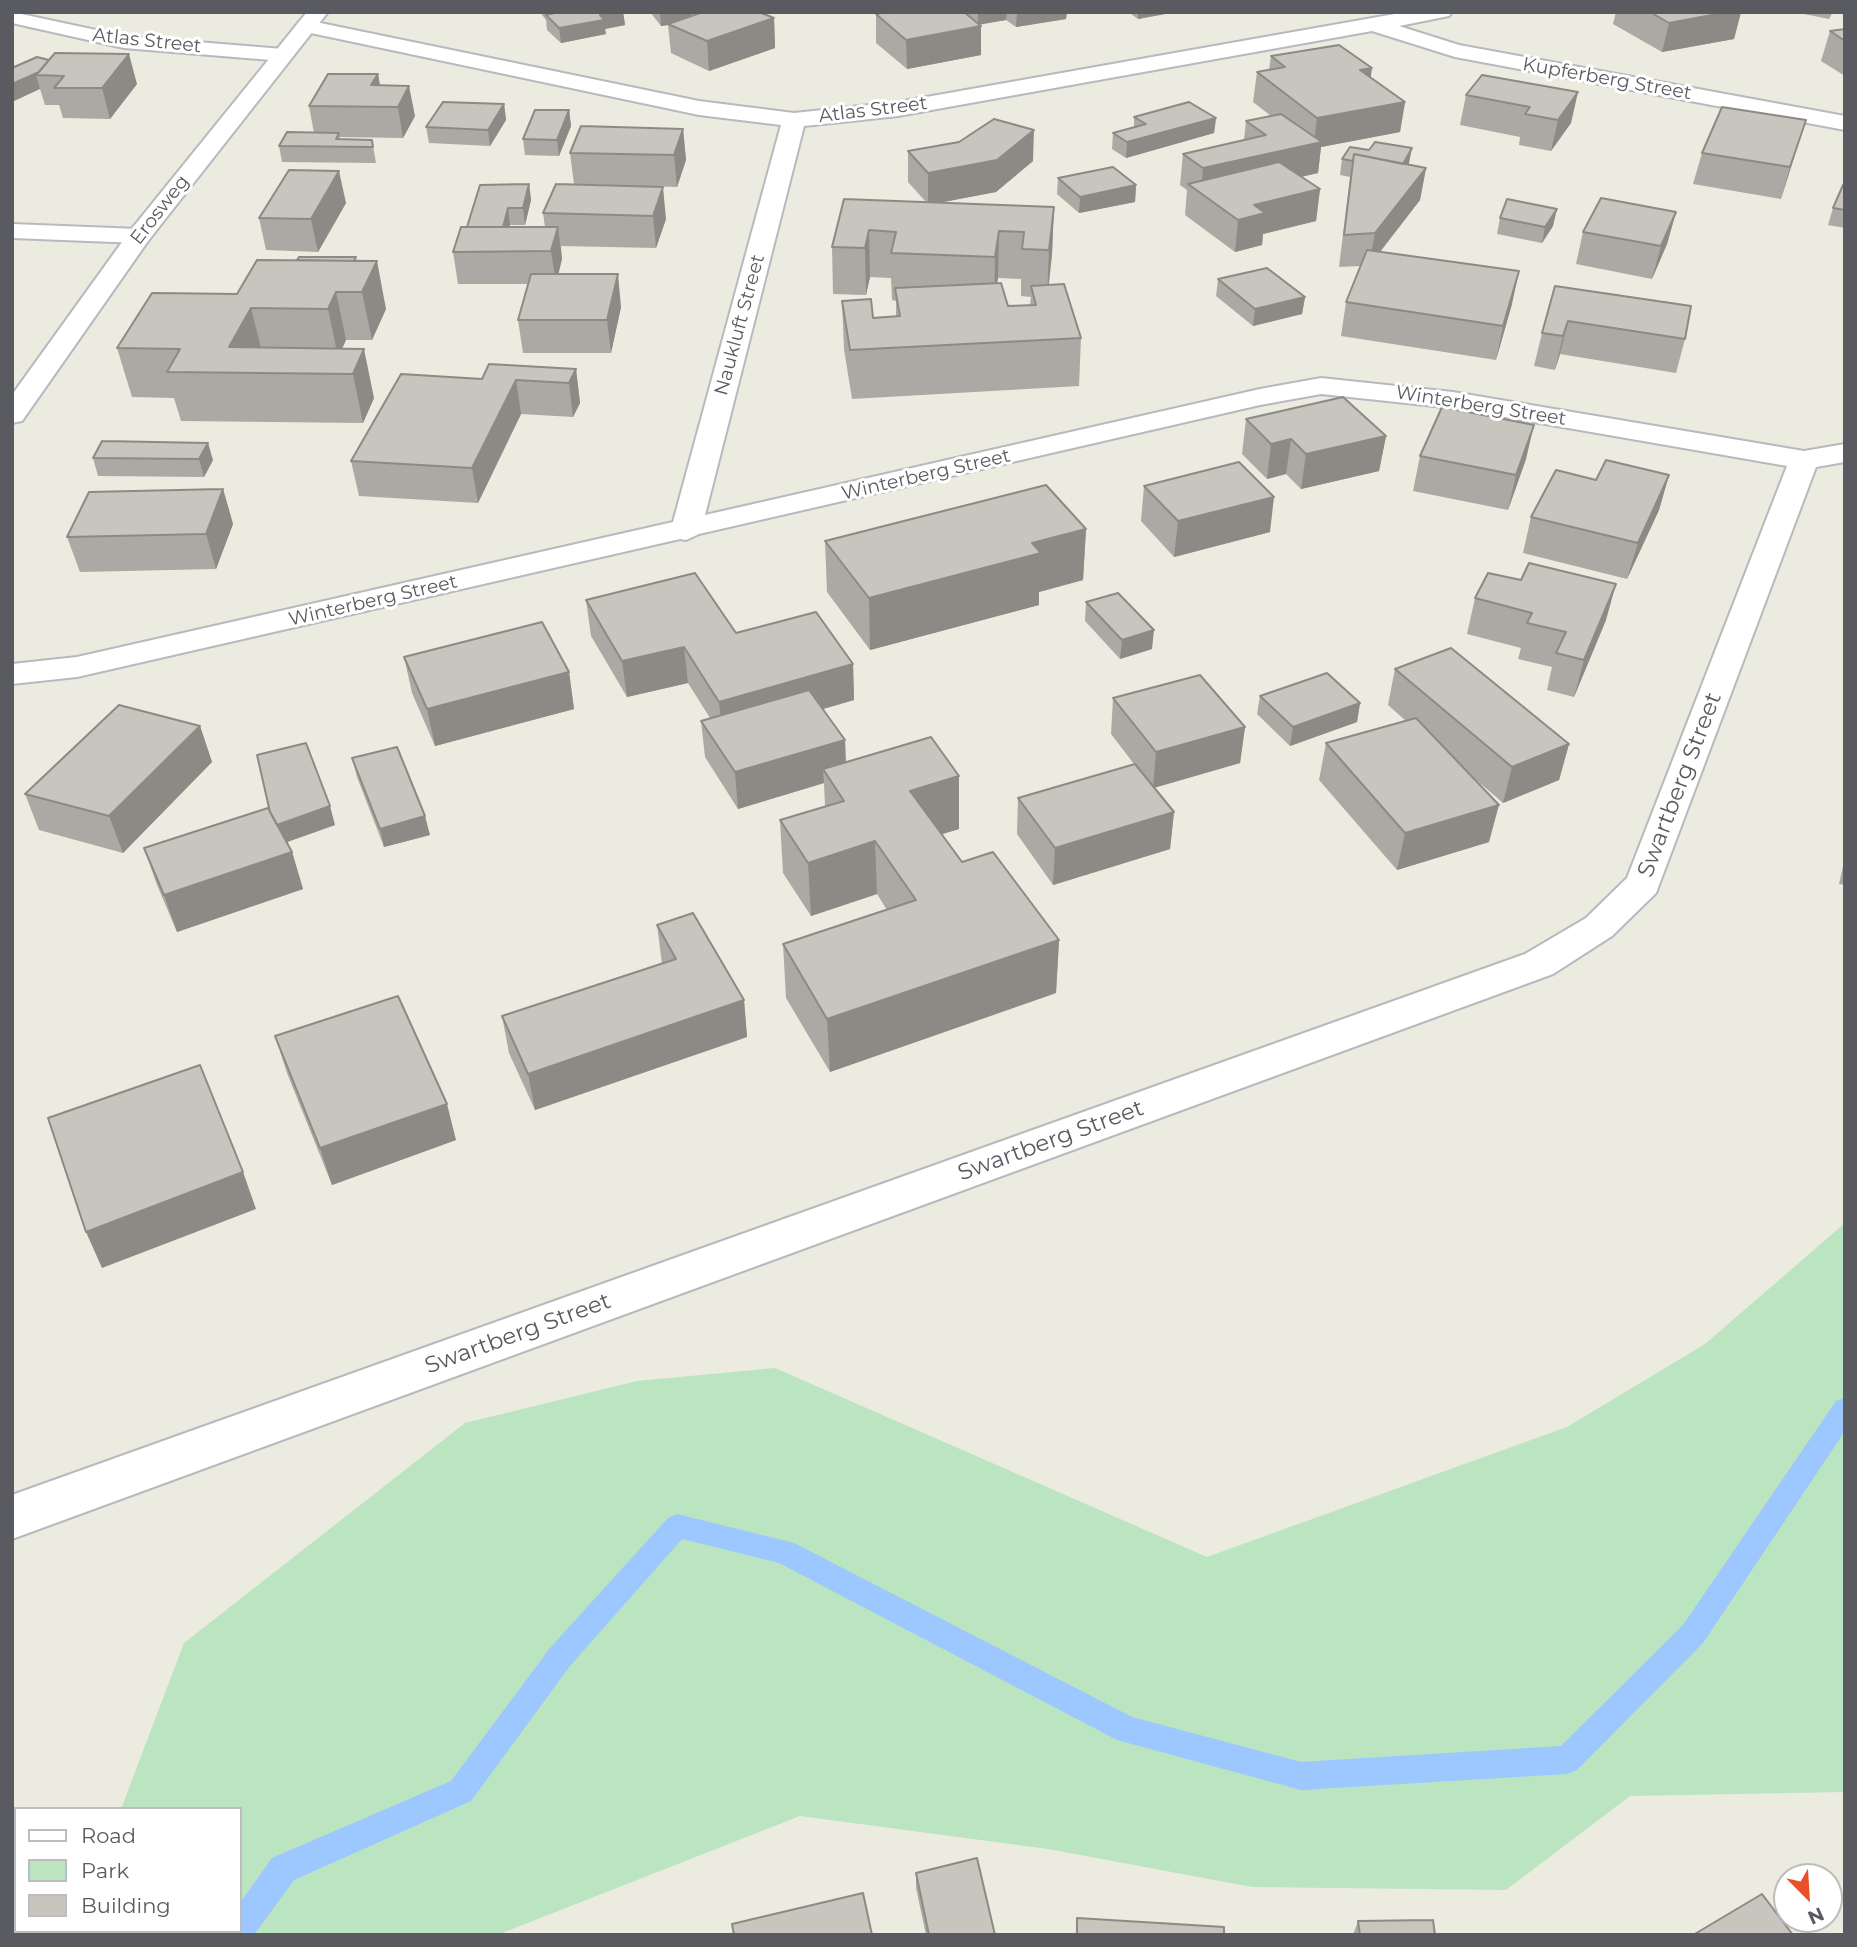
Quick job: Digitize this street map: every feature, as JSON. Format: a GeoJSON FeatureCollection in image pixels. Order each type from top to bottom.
{"type":"FeatureCollection","features":[{"type":"Feature","properties":{"kind":"street","name":"Atlas Street"},"geometry":{"type":"LineString","coordinates":[[312,19],[699,108],[794,120],[898,109],[1442,12]]}},
{"type":"Feature","properties":{"kind":"street","name":"Atlas Street"},"geometry":{"type":"LineString","coordinates":[[12,17],[124,42],[283,55]]}},
{"type":"Feature","properties":{"kind":"street","name":"Erosweg"},"geometry":{"type":"LineString","coordinates":[[12,415],[138,236],[312,19]]}},
{"type":"Feature","properties":{"kind":"street","name":"Kupferberg Street"},"geometry":{"type":"LineString","coordinates":[[1371,24],[1468,54],[1845,123]]}},
{"type":"Feature","properties":{"kind":"street","name":"Naukluft Street"},"geometry":{"type":"LineString","coordinates":[[686,531],[794,120]]}},
{"type":"Feature","properties":{"kind":"street"},"geometry":{"type":"LineString","coordinates":[[12,231],[138,236]]}},
{"type":"Feature","properties":{"kind":"street","name":"Winterberg Street"},"geometry":{"type":"LineString","coordinates":[[12,674],[77,667],[686,531],[1260,397],[1321,386],[1453,400],[1804,460],[1845,453]]}},
{"type":"Feature","properties":{"kind":"street","name":"Swartberg Street"},"geometry":{"type":"LineString","coordinates":[[12,1517],[1539,964],[1599,927],[1643,884],[1804,460]]}},
{"type":"Feature","properties":{"kind":"green space"},"geometry":{"type":"Polygon","coordinates":[[[1845,1223],[1845,1792],[1630,1796],[1506,1890],[1252,1887],[1048,1849],[800,1816],[497,1935],[73,1935],[242,1933],[242,1807],[122,1807],[184,1643],[465,1423],[637,1381],[775,1368],[1207,1557],[1567,1427],[1705,1344],[1845,1223]]]}},
{"type":"Feature","properties":{"kind":"building"},"geometry":{"type":"Polygon","coordinates":[[[559,12],[614,12],[600,15],[604,20],[559,28],[546,15],[559,12]]]}},
{"type":"Feature","properties":{"kind":"building"},"geometry":{"type":"Polygon","coordinates":[[[703,12],[759,12],[774,18],[707,41],[668,24],[703,12]]]}},
{"type":"Feature","properties":{"kind":"building"},"geometry":{"type":"Polygon","coordinates":[[[964,12],[981,26],[906,40],[876,14],[964,12]]]}},
{"type":"Feature","properties":{"kind":"building"},"geometry":{"type":"Polygon","coordinates":[[[1650,12],[1728,12],[1669,23],[1650,12]]]}},
{"type":"Feature","properties":{"kind":"building"},"geometry":{"type":"Polygon","coordinates":[[[1845,29],[1845,41],[1830,31],[1845,29]]]}},
{"type":"Feature","properties":{"kind":"building"},"geometry":{"type":"Polygon","coordinates":[[[1339,45],[1372,68],[1360,70],[1405,102],[1317,118],[1257,72],[1285,67],[1271,56],[1339,45]]]}},
{"type":"Feature","properties":{"kind":"building"},"geometry":{"type":"Polygon","coordinates":[[[55,53],[129,54],[102,88],[54,88],[64,76],[36,75],[55,53]]]}},
{"type":"Feature","properties":{"kind":"building"},"geometry":{"type":"Polygon","coordinates":[[[37,57],[49,60],[39,72],[12,84],[12,68],[37,57]]]}},
{"type":"Feature","properties":{"kind":"building"},"geometry":{"type":"Polygon","coordinates":[[[328,74],[378,74],[371,85],[409,86],[398,107],[309,106],[328,74]]]}},
{"type":"Feature","properties":{"kind":"building"},"geometry":{"type":"Polygon","coordinates":[[[1482,75],[1578,92],[1558,120],[1525,114],[1530,107],[1466,95],[1482,75]]]}},
{"type":"Feature","properties":{"kind":"building"},"geometry":{"type":"Polygon","coordinates":[[[443,102],[504,104],[488,130],[426,127],[443,102]]]}},
{"type":"Feature","properties":{"kind":"building"},"geometry":{"type":"Polygon","coordinates":[[[1189,102],[1216,118],[1127,142],[1113,133],[1146,124],[1134,117],[1189,102]]]}},
{"type":"Feature","properties":{"kind":"building"},"geometry":{"type":"Polygon","coordinates":[[[1722,107],[1806,120],[1790,167],[1702,153],[1722,107]]]}},
{"type":"Feature","properties":{"kind":"building"},"geometry":{"type":"Polygon","coordinates":[[[535,110],[569,110],[557,140],[523,139],[535,110]]]}},
{"type":"Feature","properties":{"kind":"building"},"geometry":{"type":"Polygon","coordinates":[[[1281,114],[1322,142],[1203,168],[1183,154],[1266,135],[1246,121],[1281,114]]]}},
{"type":"Feature","properties":{"kind":"building"},"geometry":{"type":"Polygon","coordinates":[[[994,119],[1034,130],[997,160],[928,173],[908,151],[959,142],[994,119]]]}},
{"type":"Feature","properties":{"kind":"building"},"geometry":{"type":"Polygon","coordinates":[[[581,126],[683,129],[674,155],[570,153],[581,126]]]}},
{"type":"Feature","properties":{"kind":"building"},"geometry":{"type":"Polygon","coordinates":[[[287,132],[339,133],[336,139],[372,140],[373,147],[279,146],[287,132]]]}},
{"type":"Feature","properties":{"kind":"building"},"geometry":{"type":"Polygon","coordinates":[[[1375,142],[1412,148],[1403,164],[1354,154],[1353,161],[1342,159],[1350,147],[1369,150],[1375,142]]]}},
{"type":"Feature","properties":{"kind":"building"},"geometry":{"type":"Polygon","coordinates":[[[1354,154],[1426,168],[1375,233],[1344,235],[1354,154]]]}},
{"type":"Feature","properties":{"kind":"building"},"geometry":{"type":"Polygon","coordinates":[[[1279,162],[1320,189],[1254,205],[1265,213],[1238,220],[1188,184],[1279,162]]]}},
{"type":"Feature","properties":{"kind":"building"},"geometry":{"type":"Polygon","coordinates":[[[1113,167],[1136,185],[1080,197],[1058,178],[1113,167]]]}},
{"type":"Feature","properties":{"kind":"building"},"geometry":{"type":"Polygon","coordinates":[[[289,170],[339,171],[311,219],[259,218],[289,170]]]}},
{"type":"Feature","properties":{"kind":"building"},"geometry":{"type":"Polygon","coordinates":[[[529,184],[523,208],[508,208],[503,227],[467,227],[480,185],[529,184]]]}},
{"type":"Feature","properties":{"kind":"building"},"geometry":{"type":"Polygon","coordinates":[[[556,184],[663,187],[653,216],[543,213],[556,184]]]}},
{"type":"Feature","properties":{"kind":"building"},"geometry":{"type":"Polygon","coordinates":[[[1843,185],[1845,210],[1833,208],[1843,185]]]}},
{"type":"Feature","properties":{"kind":"building"},"geometry":{"type":"Polygon","coordinates":[[[1601,198],[1676,212],[1661,246],[1583,232],[1601,198]]]}},
{"type":"Feature","properties":{"kind":"building"},"geometry":{"type":"Polygon","coordinates":[[[844,199],[1054,207],[1049,250],[1022,249],[1024,232],[999,231],[995,257],[891,253],[896,232],[869,230],[865,248],[832,247],[844,199]]]}},
{"type":"Feature","properties":{"kind":"building"},"geometry":{"type":"Polygon","coordinates":[[[1507,199],[1557,209],[1545,227],[1500,218],[1507,199]]]}},
{"type":"Feature","properties":{"kind":"building"},"geometry":{"type":"Polygon","coordinates":[[[461,227],[558,227],[551,251],[453,252],[461,227]]]}},
{"type":"Feature","properties":{"kind":"building"},"geometry":{"type":"Polygon","coordinates":[[[1367,250],[1519,271],[1503,326],[1346,302],[1367,250]]]}},
{"type":"Feature","properties":{"kind":"building"},"geometry":{"type":"Polygon","coordinates":[[[299,257],[356,257],[354,261],[297,260],[299,257]]]}},
{"type":"Feature","properties":{"kind":"building"},"geometry":{"type":"Polygon","coordinates":[[[257,260],[377,261],[362,292],[336,292],[328,309],[251,308],[229,347],[364,349],[353,374],[167,372],[180,349],[117,348],[152,293],[237,294],[257,260]]]}},
{"type":"Feature","properties":{"kind":"building"},"geometry":{"type":"Polygon","coordinates":[[[1267,268],[1305,297],[1255,309],[1218,279],[1267,268]]]}},
{"type":"Feature","properties":{"kind":"building"},"geometry":{"type":"Polygon","coordinates":[[[531,274],[618,274],[607,320],[518,320],[531,274]]]}},
{"type":"Feature","properties":{"kind":"building"},"geometry":{"type":"Polygon","coordinates":[[[1001,283],[1008,306],[1036,305],[1031,286],[1064,284],[1081,338],[850,350],[842,301],[871,299],[873,318],[900,316],[895,288],[1001,283]]]}},
{"type":"Feature","properties":{"kind":"building"},"geometry":{"type":"Polygon","coordinates":[[[1555,286],[1691,306],[1685,339],[1568,321],[1563,336],[1542,333],[1555,286]]]}},
{"type":"Feature","properties":{"kind":"building"},"geometry":{"type":"Polygon","coordinates":[[[489,364],[576,369],[569,383],[516,380],[472,468],[351,461],[401,374],[482,379],[489,364]]]}},
{"type":"Feature","properties":{"kind":"building"},"geometry":{"type":"Polygon","coordinates":[[[1343,397],[1386,436],[1306,454],[1291,439],[1271,444],[1246,419],[1343,397]]]}},
{"type":"Feature","properties":{"kind":"building"},"geometry":{"type":"Polygon","coordinates":[[[1442,407],[1534,425],[1516,475],[1420,456],[1442,407]]]}},
{"type":"Feature","properties":{"kind":"building"},"geometry":{"type":"Polygon","coordinates":[[[102,441],[208,443],[199,459],[93,458],[102,441]]]}},
{"type":"Feature","properties":{"kind":"building"},"geometry":{"type":"Polygon","coordinates":[[[1606,460],[1669,475],[1638,543],[1531,517],[1556,470],[1596,480],[1606,460]]]}},
{"type":"Feature","properties":{"kind":"building"},"geometry":{"type":"Polygon","coordinates":[[[1239,462],[1274,497],[1178,521],[1144,486],[1239,462]]]}},
{"type":"Feature","properties":{"kind":"building"},"geometry":{"type":"Polygon","coordinates":[[[1046,485],[1086,529],[1032,543],[1041,553],[869,598],[825,541],[1046,485]]]}},
{"type":"Feature","properties":{"kind":"building"},"geometry":{"type":"Polygon","coordinates":[[[223,489],[206,534],[67,537],[89,492],[223,489]]]}},
{"type":"Feature","properties":{"kind":"building"},"geometry":{"type":"Polygon","coordinates":[[[1529,563],[1616,584],[1584,660],[1556,653],[1566,632],[1527,623],[1532,613],[1475,598],[1488,573],[1521,580],[1529,563]]]}},
{"type":"Feature","properties":{"kind":"building"},"geometry":{"type":"Polygon","coordinates":[[[695,573],[736,633],[816,612],[853,664],[719,702],[684,647],[622,661],[586,600],[695,573]]]}},
{"type":"Feature","properties":{"kind":"building"},"geometry":{"type":"Polygon","coordinates":[[[1118,593],[1154,630],[1122,640],[1086,602],[1118,593]]]}},
{"type":"Feature","properties":{"kind":"building"},"geometry":{"type":"Polygon","coordinates":[[[542,622],[569,672],[427,709],[404,657],[542,622]]]}},
{"type":"Feature","properties":{"kind":"building"},"geometry":{"type":"Polygon","coordinates":[[[1451,648],[1569,744],[1512,767],[1395,669],[1451,648]]]}},
{"type":"Feature","properties":{"kind":"building"},"geometry":{"type":"Polygon","coordinates":[[[1327,673],[1360,703],[1293,727],[1260,696],[1327,673]]]}},
{"type":"Feature","properties":{"kind":"building"},"geometry":{"type":"Polygon","coordinates":[[[1200,675],[1245,727],[1156,752],[1113,698],[1200,675]]]}},
{"type":"Feature","properties":{"kind":"building"},"geometry":{"type":"Polygon","coordinates":[[[809,690],[845,740],[735,772],[701,721],[809,690]]]}},
{"type":"Feature","properties":{"kind":"building"},"geometry":{"type":"Polygon","coordinates":[[[119,705],[200,726],[109,816],[25,794],[119,705]]]}},
{"type":"Feature","properties":{"kind":"building"},"geometry":{"type":"Polygon","coordinates":[[[1416,718],[1499,805],[1405,833],[1326,743],[1416,718]]]}},
{"type":"Feature","properties":{"kind":"building"},"geometry":{"type":"Polygon","coordinates":[[[931,737],[959,776],[910,791],[962,862],[993,852],[1059,940],[827,1019],[783,944],[916,900],[875,841],[808,863],[780,820],[844,801],[823,769],[931,737]]]}},
{"type":"Feature","properties":{"kind":"building"},"geometry":{"type":"Polygon","coordinates":[[[306,743],[330,806],[277,825],[270,812],[257,755],[306,743]]]}},
{"type":"Feature","properties":{"kind":"building"},"geometry":{"type":"Polygon","coordinates":[[[397,747],[425,816],[380,829],[352,758],[397,747]]]}},
{"type":"Feature","properties":{"kind":"building"},"geometry":{"type":"Polygon","coordinates":[[[1135,764],[1174,812],[1055,848],[1018,798],[1135,764]]]}},
{"type":"Feature","properties":{"kind":"building"},"geometry":{"type":"Polygon","coordinates":[[[268,808],[292,852],[164,895],[144,848],[268,808]]]}},
{"type":"Feature","properties":{"kind":"building"},"geometry":{"type":"Polygon","coordinates":[[[693,913],[744,1000],[528,1074],[502,1016],[676,959],[657,925],[693,913]]]}},
{"type":"Feature","properties":{"kind":"building"},"geometry":{"type":"Polygon","coordinates":[[[398,996],[447,1104],[320,1148],[275,1036],[398,996]]]}},
{"type":"Feature","properties":{"kind":"building"},"geometry":{"type":"Polygon","coordinates":[[[200,1065],[243,1172],[86,1232],[48,1118],[200,1065]]]}},
{"type":"Feature","properties":{"kind":"building"},"geometry":{"type":"Polygon","coordinates":[[[977,1858],[995,1935],[929,1935],[916,1873],[977,1858]]]}},
{"type":"Feature","properties":{"kind":"building"},"geometry":{"type":"Polygon","coordinates":[[[863,1893],[872,1935],[734,1935],[732,1924],[863,1893]]]}},
{"type":"Feature","properties":{"kind":"building"},"geometry":{"type":"Polygon","coordinates":[[[1762,1894],[1773,1909],[1773,1933],[1793,1935],[1693,1935],[1762,1894]]]}},
{"type":"Feature","properties":{"kind":"building"},"geometry":{"type":"Polygon","coordinates":[[[1077,1918],[1224,1927],[1224,1935],[1077,1935],[1077,1918]]]}},
{"type":"Feature","properties":{"kind":"building"},"geometry":{"type":"Polygon","coordinates":[[[1433,1920],[1435,1935],[1360,1935],[1358,1921],[1433,1920]]]}},
{"type":"Feature","properties":{"kind":"waterway"},"geometry":{"type":"LineString","coordinates":[[242,1926],[283,1869],[461,1791],[560,1657],[677,1526],[784,1552],[1127,1730],[1301,1776],[1567,1760],[1693,1634],[1845,1409]]}}]}
